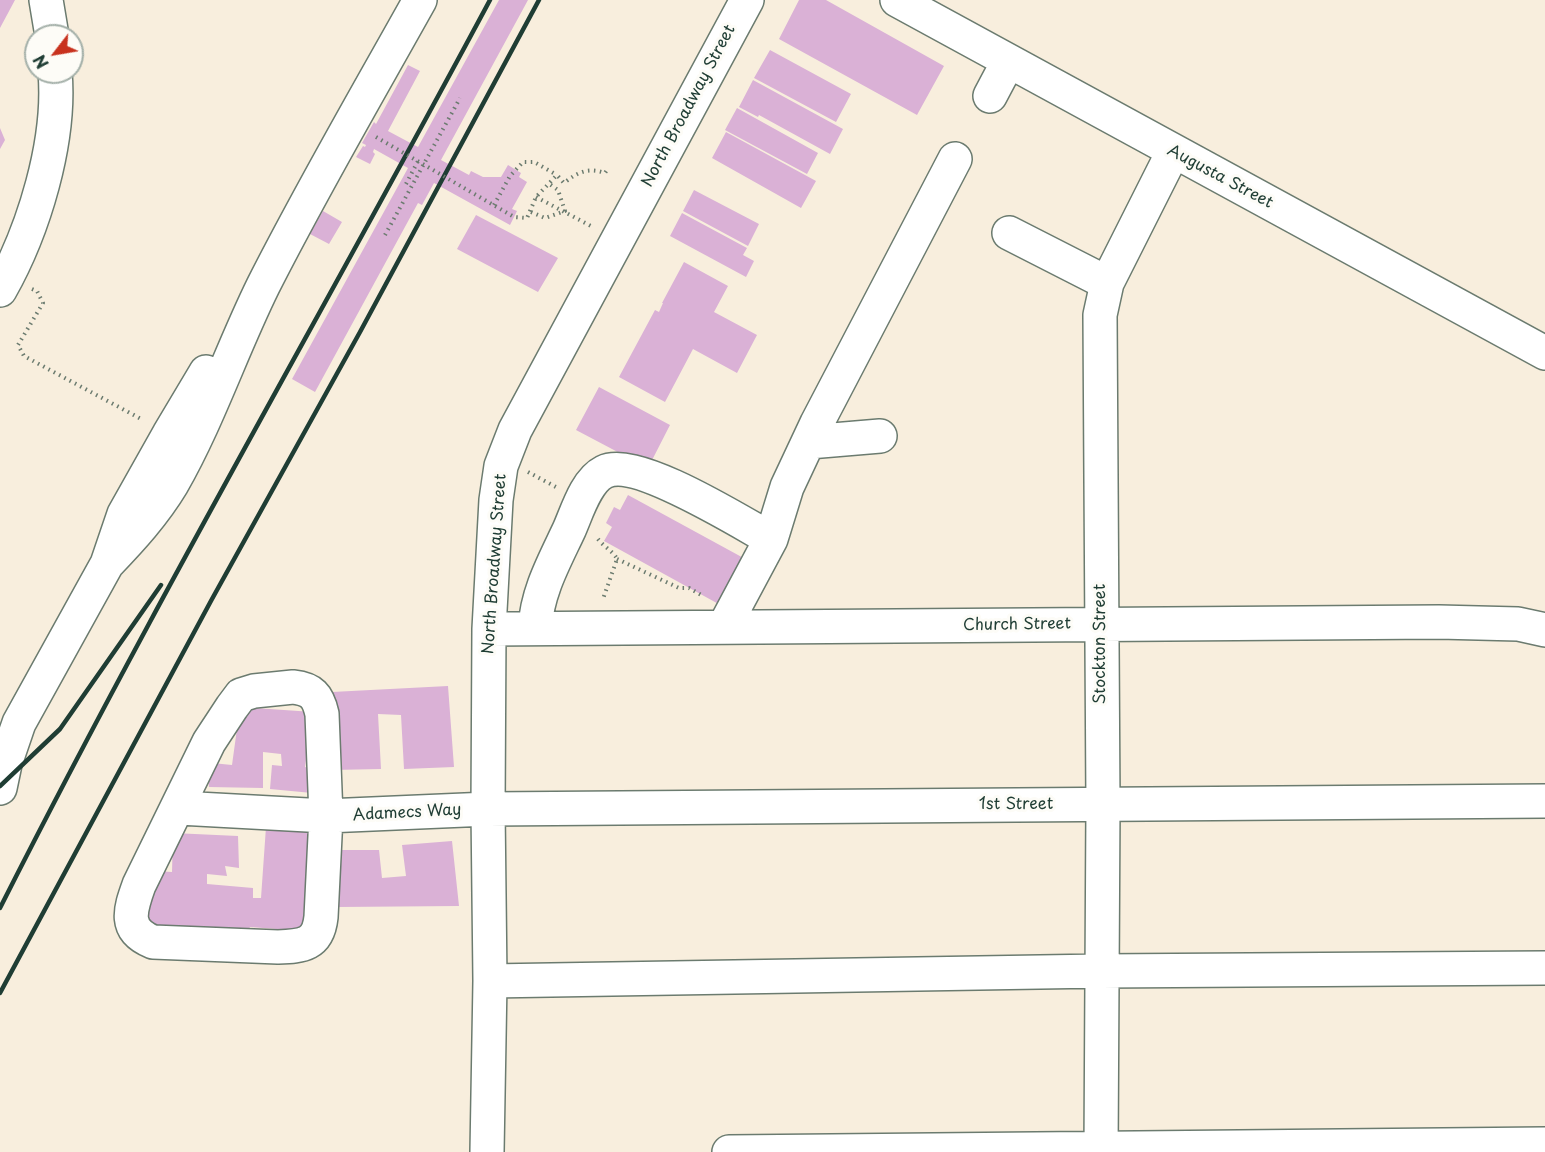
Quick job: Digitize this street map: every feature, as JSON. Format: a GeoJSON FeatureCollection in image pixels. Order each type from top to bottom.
{"type":"FeatureCollection","features":[{"type":"Feature","properties":{"kind":"street"},"geometry":{"type":"LineString","coordinates":[[46,0],[50,24]]}},
{"type":"Feature","properties":{"kind":"street"},"geometry":{"type":"LineString","coordinates":[[107,564],[138,531],[171,485],[203,423],[246,321],[288,237],[420,0]]}},
{"type":"Feature","properties":{"kind":"street","name":"North Broadway Street"},"geometry":{"type":"LineString","coordinates":[[487,1152],[490,981],[489,629],[496,500],[501,466],[515,430],[747,0]]}},
{"type":"Feature","properties":{"kind":"street","name":"Augusta Street"},"geometry":{"type":"LineString","coordinates":[[897,0],[930,8],[1008,62],[1545,353]]}},
{"type":"Feature","properties":{"kind":"street"},"geometry":{"type":"LineString","coordinates":[[990,96],[1008,62]]}},
{"type":"Feature","properties":{"kind":"street"},"geometry":{"type":"LineString","coordinates":[[5,272],[37,207],[56,115],[55,84]]}},
{"type":"Feature","properties":{"kind":"street","name":"Stockton Street"},"geometry":{"type":"LineString","coordinates":[[1101,1150],[1103,805],[1100,315],[1107,283],[1173,152]]}},
{"type":"Feature","properties":{"kind":"street"},"geometry":{"type":"LineString","coordinates":[[728,620],[771,539],[787,487],[817,423],[955,159]]}},
{"type":"Feature","properties":{"kind":"street"},"geometry":{"type":"LineString","coordinates":[[1009,232],[1107,283]]}},
{"type":"Feature","properties":{"kind":"street"},"geometry":{"type":"LineString","coordinates":[[0,788],[5,764],[19,723],[107,564],[124,514],[205,375],[246,321]]}},
{"type":"Feature","properties":{"kind":"street"},"geometry":{"type":"LineString","coordinates":[[809,442],[880,436]]}},
{"type":"Feature","properties":{"kind":"street"},"geometry":{"type":"LineString","coordinates":[[535,628],[543,585],[591,484],[604,472],[622,468],[668,482],[771,539]]}},
{"type":"Feature","properties":{"kind":"street","name":"Church Street"},"geometry":{"type":"LineString","coordinates":[[489,629],[593,628],[728,620],[1101,624],[1439,622],[1518,624],[1545,630]]}},
{"type":"Feature","properties":{"kind":"street"},"geometry":{"type":"LineString","coordinates":[[293,687],[304,688],[314,694],[322,714],[326,816],[321,917],[319,930],[314,939],[295,946],[153,942],[143,938],[134,928],[130,915],[139,885],[210,742],[232,707],[242,696],[254,691],[293,687]]}},
{"type":"Feature","properties":{"kind":"street","name":"1st Street"},"geometry":{"type":"LineString","coordinates":[[488,809],[1545,801]]}},
{"type":"Feature","properties":{"kind":"street","name":"Adamecs Way"},"geometry":{"type":"LineString","coordinates":[[179,808],[326,816],[488,809]]}},
{"type":"Feature","properties":{"kind":"street"},"geometry":{"type":"LineString","coordinates":[[490,981],[1101,970],[1545,968]]}},
{"type":"Feature","properties":{"kind":"street"},"geometry":{"type":"LineString","coordinates":[[729,1152],[1545,1144]]}},
{"type":"Feature","properties":{"kind":"path"},"geometry":{"type":"LineString","coordinates":[[386,235],[460,98]]}},
{"type":"Feature","properties":{"kind":"path"},"geometry":{"type":"LineString","coordinates":[[376,136],[514,217],[526,218],[531,212],[536,197],[557,175]]}},
{"type":"Feature","properties":{"kind":"path"},"geometry":{"type":"LineString","coordinates":[[406,184],[418,161]]}},
{"type":"Feature","properties":{"kind":"path"},"geometry":{"type":"LineString","coordinates":[[494,206],[515,169],[523,162],[534,162],[557,175],[564,183],[573,175],[587,169],[605,173],[607,170]]}},
{"type":"Feature","properties":{"kind":"path"},"geometry":{"type":"LineString","coordinates":[[548,183],[558,190],[565,211]]}},
{"type":"Feature","properties":{"kind":"path"},"geometry":{"type":"LineString","coordinates":[[536,197],[565,211],[615,241]]}},
{"type":"Feature","properties":{"kind":"path"},"geometry":{"type":"LineString","coordinates":[[531,212],[545,218],[565,211]]}},
{"type":"Feature","properties":{"kind":"path"},"geometry":{"type":"LineString","coordinates":[[5,272],[37,291],[43,303],[18,345],[24,356],[169,434]]}},
{"type":"Feature","properties":{"kind":"path"},"geometry":{"type":"LineString","coordinates":[[538,477],[549,483]]}},
{"type":"Feature","properties":{"kind":"path"},"geometry":{"type":"LineString","coordinates":[[595,532],[606,549],[615,554],[617,559],[679,588],[689,588],[728,620]]}},
{"type":"Feature","properties":{"kind":"path"},"geometry":{"type":"LineString","coordinates":[[593,628],[617,559]]}},
{"type":"Feature","properties":{"kind":"building"},"geometry":{"type":"Polygon","coordinates":[[[0,0],[15,0],[0,28],[0,0]]]}},
{"type":"Feature","properties":{"kind":"building"},"geometry":{"type":"Polygon","coordinates":[[[499,0],[528,0],[441,160],[469,175],[471,171],[483,177],[501,177],[508,165],[521,173],[519,177],[527,182],[512,209],[517,211],[510,225],[434,183],[422,205],[418,203],[315,392],[292,379],[408,168],[374,149],[375,154],[370,164],[356,157],[366,145],[362,143],[374,122],[376,124],[408,65],[420,71],[388,131],[418,147],[499,0]]]}},
{"type":"Feature","properties":{"kind":"building"},"geometry":{"type":"Polygon","coordinates":[[[799,0],[826,0],[944,66],[917,115],[779,39],[799,0]]]}},
{"type":"Feature","properties":{"kind":"building"},"geometry":{"type":"Polygon","coordinates":[[[770,50],[851,94],[836,122],[754,78],[770,50]]]}},
{"type":"Feature","properties":{"kind":"building"},"geometry":{"type":"Polygon","coordinates":[[[753,80],[843,129],[830,154],[759,115],[758,117],[739,107],[753,80]]]}},
{"type":"Feature","properties":{"kind":"building"},"geometry":{"type":"Polygon","coordinates":[[[737,108],[818,153],[807,174],[725,130],[737,108]]]}},
{"type":"Feature","properties":{"kind":"building"},"geometry":{"type":"Polygon","coordinates":[[[0,128],[5,140],[0,149],[0,128]]]}},
{"type":"Feature","properties":{"kind":"building"},"geometry":{"type":"Polygon","coordinates":[[[726,132],[816,181],[801,208],[712,158],[726,132]]]}},
{"type":"Feature","properties":{"kind":"building"},"geometry":{"type":"Polygon","coordinates":[[[694,190],[759,224],[748,246],[683,211],[694,190]]]}},
{"type":"Feature","properties":{"kind":"building"},"geometry":{"type":"Polygon","coordinates":[[[323,211],[342,222],[329,244],[310,234],[323,211]]]}},
{"type":"Feature","properties":{"kind":"building"},"geometry":{"type":"Polygon","coordinates":[[[682,213],[747,248],[743,255],[754,261],[746,277],[670,236],[682,213]]]}},
{"type":"Feature","properties":{"kind":"building"},"geometry":{"type":"Polygon","coordinates":[[[476,215],[558,258],[538,292],[457,249],[476,215]]]}},
{"type":"Feature","properties":{"kind":"building"},"geometry":{"type":"Polygon","coordinates":[[[684,262],[728,286],[714,312],[757,335],[737,373],[693,349],[665,402],[619,377],[655,310],[659,312],[684,262]]]}},
{"type":"Feature","properties":{"kind":"building"},"geometry":{"type":"Polygon","coordinates":[[[599,387],[670,425],[648,468],[576,430],[599,387]]]}},
{"type":"Feature","properties":{"kind":"building"},"geometry":{"type":"Polygon","coordinates":[[[628,495],[749,561],[724,607],[604,541],[612,527],[606,523],[614,507],[620,510],[628,495]]]}},
{"type":"Feature","properties":{"kind":"building"},"geometry":{"type":"Polygon","coordinates":[[[448,686],[454,767],[404,769],[401,715],[378,714],[381,769],[332,770],[332,692],[448,686]]]}},
{"type":"Feature","properties":{"kind":"building"},"geometry":{"type":"Polygon","coordinates":[[[240,707],[313,712],[305,767],[314,770],[312,793],[270,789],[272,765],[282,766],[281,754],[263,752],[263,788],[209,787],[208,777],[213,774],[212,763],[232,765],[240,707]]]}},
{"type":"Feature","properties":{"kind":"building"},"geometry":{"type":"Polygon","coordinates":[[[266,827],[313,831],[303,931],[250,927],[244,938],[146,929],[156,871],[172,872],[173,833],[238,836],[239,868],[225,866],[227,876],[207,874],[207,884],[253,888],[253,898],[261,898],[266,827]]]}},
{"type":"Feature","properties":{"kind":"building"},"geometry":{"type":"Polygon","coordinates":[[[452,841],[459,906],[338,907],[333,850],[379,850],[382,878],[406,876],[402,845],[452,841]]]}},
{"type":"Feature","properties":{"kind":"railway"},"geometry":{"type":"LineString","coordinates":[[0,908],[119,679],[490,0]]}},
{"type":"Feature","properties":{"kind":"railway"},"geometry":{"type":"LineString","coordinates":[[0,993],[539,0]]}},
{"type":"Feature","properties":{"kind":"railway"},"geometry":{"type":"LineString","coordinates":[[0,786],[60,729],[161,585]]}}]}
